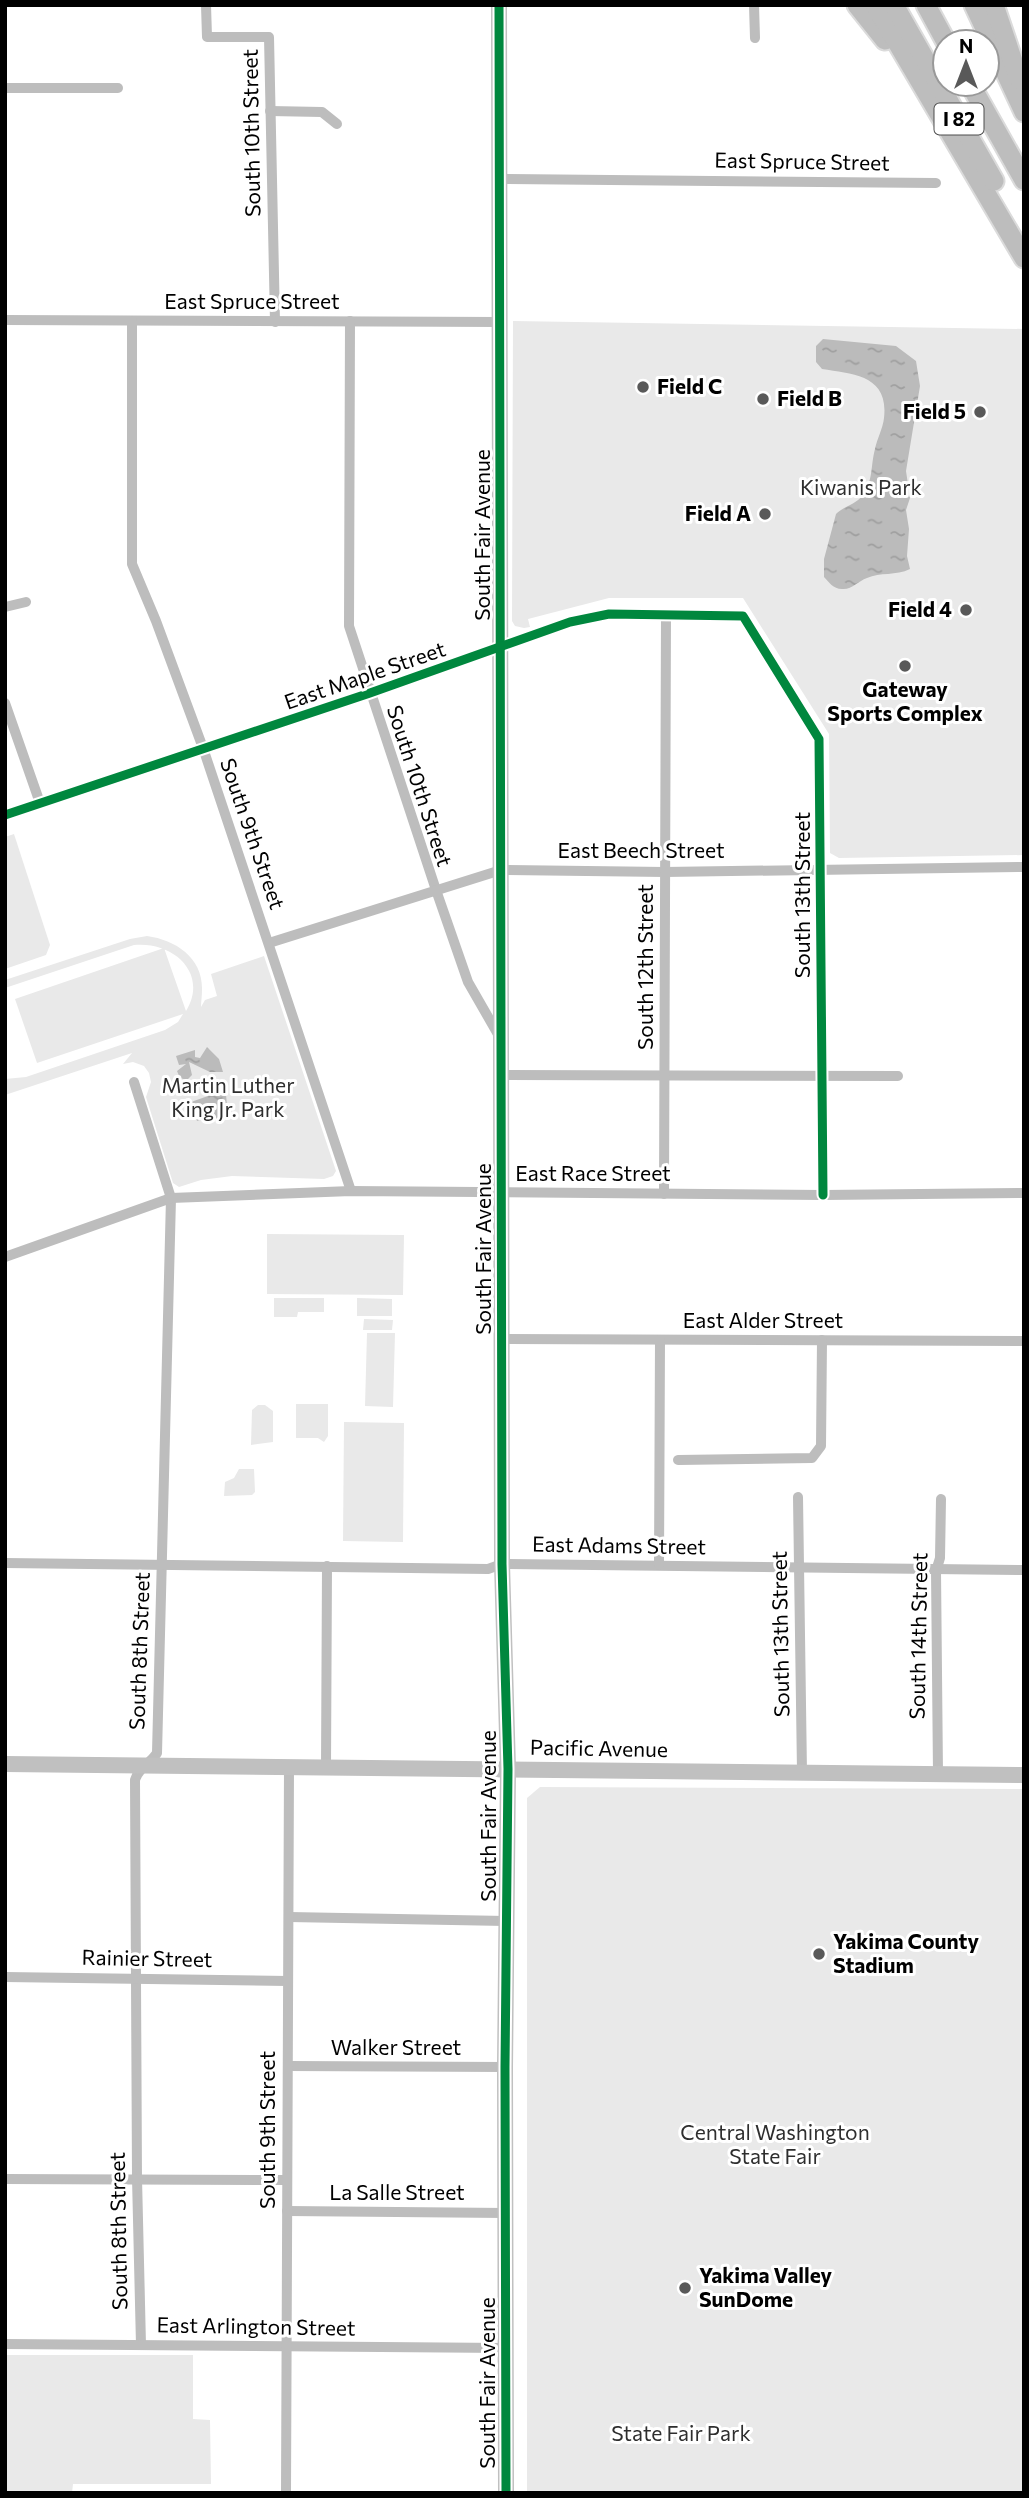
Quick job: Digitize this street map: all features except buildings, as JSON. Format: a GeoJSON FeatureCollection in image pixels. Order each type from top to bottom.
{"type":"FeatureCollection","features":[{"type":"Feature","properties":{"kind":"highway"},"geometry":{"type":"LineString","coordinates":[[857,5],[928,95]]}},
{"type":"Feature","properties":{"kind":"highway"},"geometry":{"type":"LineString","coordinates":[[875,5],[1024,258]]}},
{"type":"Feature","properties":{"kind":"highway","name":"I 82"},"geometry":{"type":"LineString","coordinates":[[894,5],[1024,233]]}},
{"type":"Feature","properties":{"kind":"highway"},"geometry":{"type":"LineString","coordinates":[[926,5],[938,28]]}},
{"type":"Feature","properties":{"kind":"highway"},"geometry":{"type":"LineString","coordinates":[[974,5],[1024,112]]}},
{"type":"Feature","properties":{"kind":"highway"},"geometry":{"type":"LineString","coordinates":[[994,5],[1024,93]]}},
{"type":"Feature","properties":{"kind":"highway","name":"I 82"},"geometry":{"type":"LineString","coordinates":[[978,98],[1024,180]]}},
{"type":"Feature","properties":{"kind":"street","name":"South 10th Street"},"geometry":{"type":"LineString","coordinates":[[206,5],[207,37],[269,37],[275,322]]}},
{"type":"Feature","properties":{"kind":"street","name":"South Fair Avenue"},"geometry":{"type":"LineString","coordinates":[[499,5],[502,1040],[500,1193],[502,1564],[508,1769],[505,2067],[506,2493]]}},
{"type":"Feature","properties":{"kind":"street"},"geometry":{"type":"LineString","coordinates":[[754,5],[755,38]]}},
{"type":"Feature","properties":{"kind":"street"},"geometry":{"type":"LineString","coordinates":[[5,88],[118,88]]}},
{"type":"Feature","properties":{"kind":"street"},"geometry":{"type":"LineString","coordinates":[[271,111],[322,112],[337,124]]}},
{"type":"Feature","properties":{"kind":"street","name":"East Spruce Street"},"geometry":{"type":"LineString","coordinates":[[499,179],[936,183]]}},
{"type":"Feature","properties":{"kind":"street","name":"East Spruce Street"},"geometry":{"type":"LineString","coordinates":[[5,320],[500,322]]}},
{"type":"Feature","properties":{"kind":"street","name":"South 9th Street"},"geometry":{"type":"LineString","coordinates":[[132,321],[132,564],[203,748],[351,1191]]}},
{"type":"Feature","properties":{"kind":"street","name":"South 10th Street"},"geometry":{"type":"LineString","coordinates":[[350,321],[348,626],[468,982],[502,1040]]}},
{"type":"Feature","properties":{"kind":"street"},"geometry":{"type":"LineString","coordinates":[[5,607],[26,602]]}},
{"type":"Feature","properties":{"kind":"street","name":"East Maple Street"},"geometry":{"type":"LineString","coordinates":[[5,815],[370,693],[570,622],[609,614],[743,616]]}},
{"type":"Feature","properties":{"kind":"street","name":"South 12th Street"},"geometry":{"type":"LineString","coordinates":[[664,1194],[666,614]]}},
{"type":"Feature","properties":{"kind":"street","name":"South 13th Street"},"geometry":{"type":"LineString","coordinates":[[743,616],[819,738],[823,1195]]}},
{"type":"Feature","properties":{"kind":"street"},"geometry":{"type":"LineString","coordinates":[[5,703],[40,803]]}},
{"type":"Feature","properties":{"kind":"street","name":"East Beech Street"},"geometry":{"type":"LineString","coordinates":[[270,943],[501,870],[665,872],[1024,867]]}},
{"type":"Feature","properties":{"kind":"street"},"geometry":{"type":"LineString","coordinates":[[502,1074],[898,1076]]}},
{"type":"Feature","properties":{"kind":"street","name":"South 8th Street"},"geometry":{"type":"LineString","coordinates":[[134,1082],[171,1198],[157,1753],[138,1771],[135,1780],[137,2178],[141,2345]]}},
{"type":"Feature","properties":{"kind":"street","name":"East Race Street"},"geometry":{"type":"LineString","coordinates":[[5,1257],[171,1198],[351,1191],[823,1195],[1024,1193]]}},
{"type":"Feature","properties":{"kind":"street","name":"East Alder Street"},"geometry":{"type":"LineString","coordinates":[[502,1339],[1024,1341]]}},
{"type":"Feature","properties":{"kind":"street"},"geometry":{"type":"LineString","coordinates":[[660,1340],[660,1564]]}},
{"type":"Feature","properties":{"kind":"street"},"geometry":{"type":"LineString","coordinates":[[678,1460],[812,1458],[821,1446],[822,1340]]}},
{"type":"Feature","properties":{"kind":"street","name":"South 13th Street"},"geometry":{"type":"LineString","coordinates":[[799,1497],[802,1772]]}},
{"type":"Feature","properties":{"kind":"street","name":"South 14th Street"},"geometry":{"type":"LineString","coordinates":[[938,1774],[936,1571],[940,1558],[941,1499]]}},
{"type":"Feature","properties":{"kind":"street","name":"East Adams Street"},"geometry":{"type":"LineString","coordinates":[[5,1563],[488,1569],[502,1564],[660,1564],[800,1569],[1024,1570]]}},
{"type":"Feature","properties":{"kind":"street"},"geometry":{"type":"LineString","coordinates":[[326,1767],[327,1566]]}},
{"type":"Feature","properties":{"kind":"street","name":"Pacific Avenue"},"geometry":{"type":"LineString","coordinates":[[5,1764],[1024,1774]]}},
{"type":"Feature","properties":{"kind":"street","name":"South 9th Street"},"geometry":{"type":"LineString","coordinates":[[286,2493],[289,1767]]}},
{"type":"Feature","properties":{"kind":"street"},"geometry":{"type":"LineString","coordinates":[[289,1917],[506,1921]]}},
{"type":"Feature","properties":{"kind":"street","name":"Rainier Street"},"geometry":{"type":"LineString","coordinates":[[5,1977],[288,1981]]}},
{"type":"Feature","properties":{"kind":"street","name":"Walker Street"},"geometry":{"type":"LineString","coordinates":[[288,2066],[505,2067]]}},
{"type":"Feature","properties":{"kind":"street"},"geometry":{"type":"LineString","coordinates":[[5,2179],[287,2180]]}},
{"type":"Feature","properties":{"kind":"street","name":"La Salle Street"},"geometry":{"type":"LineString","coordinates":[[288,2211],[506,2213]]}},
{"type":"Feature","properties":{"kind":"street","name":"East Arlington Street"},"geometry":{"type":"LineString","coordinates":[[5,2344],[507,2348]]}},
{"type":"Feature","properties":{"kind":"green space","name":"Kiwanis Park"},"geometry":{"type":"Polygon","coordinates":[[[513,321],[1024,329],[1024,855],[839,858],[830,853],[829,734],[743,598],[609,598],[528,619],[530,627],[515,626],[512,621],[513,321]]]}},
{"type":"Feature","properties":{"kind":"green space"},"geometry":{"type":"Polygon","coordinates":[[[14,834],[50,945],[46,955],[5,969],[5,837],[14,834]]]}},
{"type":"Feature","properties":{"kind":"green space","name":"Martin Luther King Jr. Park"},"geometry":{"type":"Polygon","coordinates":[[[147,936],[177,946],[193,960],[201,979],[201,1007],[205,1000],[217,996],[211,974],[264,956],[336,1171],[333,1176],[324,1179],[232,1176],[201,1180],[179,1187],[173,1183],[146,1097],[151,1082],[149,1073],[144,1066],[133,1062],[123,1064],[132,1053],[5,1095],[5,1079],[26,1077],[165,1030],[178,1022],[183,1014],[37,1063],[15,999],[162,949],[148,945],[134,945],[5,988],[5,980],[130,939],[147,936]],[[165,950],[186,1011],[192,997],[190,972],[174,954],[165,950]]]}},
{"type":"Feature","properties":{"kind":"green space"},"geometry":{"type":"Polygon","coordinates":[[[267,1234],[404,1235],[403,1295],[267,1294],[267,1234]]]}},
{"type":"Feature","properties":{"kind":"green space"},"geometry":{"type":"Polygon","coordinates":[[[274,1298],[324,1298],[324,1312],[298,1312],[297,1317],[274,1317],[274,1298]]]}},
{"type":"Feature","properties":{"kind":"green space"},"geometry":{"type":"Polygon","coordinates":[[[357,1298],[392,1299],[392,1316],[357,1316],[357,1298]]]}},
{"type":"Feature","properties":{"kind":"green space"},"geometry":{"type":"Polygon","coordinates":[[[364,1319],[393,1320],[392,1330],[363,1330],[364,1319]]]}},
{"type":"Feature","properties":{"kind":"green space"},"geometry":{"type":"Polygon","coordinates":[[[367,1333],[395,1333],[393,1407],[365,1406],[367,1333]]]}},
{"type":"Feature","properties":{"kind":"green space"},"geometry":{"type":"Polygon","coordinates":[[[296,1404],[328,1404],[328,1436],[324,1442],[318,1438],[296,1438],[296,1404]]]}},
{"type":"Feature","properties":{"kind":"green space"},"geometry":{"type":"Polygon","coordinates":[[[258,1405],[265,1405],[273,1411],[273,1442],[251,1445],[252,1410],[258,1405]]]}},
{"type":"Feature","properties":{"kind":"green space"},"geometry":{"type":"Polygon","coordinates":[[[344,1422],[404,1423],[403,1542],[343,1541],[344,1422]]]}},
{"type":"Feature","properties":{"kind":"green space"},"geometry":{"type":"Polygon","coordinates":[[[239,1469],[254,1469],[255,1492],[252,1495],[224,1496],[225,1482],[234,1478],[239,1469]]]}},
{"type":"Feature","properties":{"kind":"green space","name":"Central Washington State Fair"},"geometry":{"type":"Polygon","coordinates":[[[540,1787],[1024,1789],[1024,2493],[527,2493],[527,1798],[540,1787]]]}},
{"type":"Feature","properties":{"kind":"green space"},"geometry":{"type":"Polygon","coordinates":[[[7,2355],[193,2355],[193,2419],[210,2420],[211,2484],[73,2484],[72,2493],[7,2493],[7,2355]]]}},
{"type":"Feature","properties":{"kind":"water"},"geometry":{"type":"Polygon","coordinates":[[[823,339],[896,346],[916,361],[920,386],[906,471],[910,498],[906,510],[909,529],[907,556],[910,569],[872,576],[846,589],[834,587],[824,577],[824,559],[836,514],[859,499],[866,490],[883,422],[884,404],[881,393],[866,379],[822,369],[816,362],[816,346],[823,339]]]}},
{"type":"Feature","properties":{"kind":"water"},"geometry":{"type":"Polygon","coordinates":[[[207,1047],[219,1059],[223,1072],[210,1072],[189,1062],[192,1075],[187,1080],[180,1078],[177,1071],[186,1064],[179,1065],[176,1056],[195,1050],[195,1057],[200,1058],[207,1047]]]}},
{"type":"Feature","properties":{"kind":"water"},"geometry":{"type":"Polygon","coordinates":[[[212,1086],[218,1087],[226,1094],[227,1106],[220,1109],[223,1116],[212,1120],[208,1112],[204,1114],[205,1118],[197,1121],[191,1102],[208,1096],[208,1090],[212,1086]]]}},
{"type":"Feature","properties":{"kind":"cycle path"},"geometry":{"type":"LineString","coordinates":[[499,5],[502,1564],[508,1769],[505,2067],[506,2493]]}},
{"type":"Feature","properties":{"kind":"cycle path"},"geometry":{"type":"LineString","coordinates":[[5,815],[370,693],[570,622],[609,614],[743,616],[819,739],[823,1195]]}},
{"type":"Feature","properties":{"kind":"place","name":"Field C"},"geometry":{"type":"Point","coordinates":[643,387]}},
{"type":"Feature","properties":{"kind":"place","name":"Field B"},"geometry":{"type":"Point","coordinates":[763,399]}},
{"type":"Feature","properties":{"kind":"place","name":"Field 5"},"geometry":{"type":"Point","coordinates":[980,412]}},
{"type":"Feature","properties":{"kind":"place","name":"Field A"},"geometry":{"type":"Point","coordinates":[765,514]}},
{"type":"Feature","properties":{"kind":"place","name":"Field 4"},"geometry":{"type":"Point","coordinates":[966,610]}},
{"type":"Feature","properties":{"kind":"place","name":"Gateway Sports Complex"},"geometry":{"type":"Point","coordinates":[905,666]}},
{"type":"Feature","properties":{"kind":"place","name":"Yakima County Stadium"},"geometry":{"type":"Point","coordinates":[819,1954]}},
{"type":"Feature","properties":{"kind":"place","name":"Yakima Valley SunDome"},"geometry":{"type":"Point","coordinates":[685,2288]}},
{"type":"Feature","properties":{"kind":"park label","name":"State Fair Park"},"geometry":{"type":"Point","coordinates":[681,2434]}}]}
